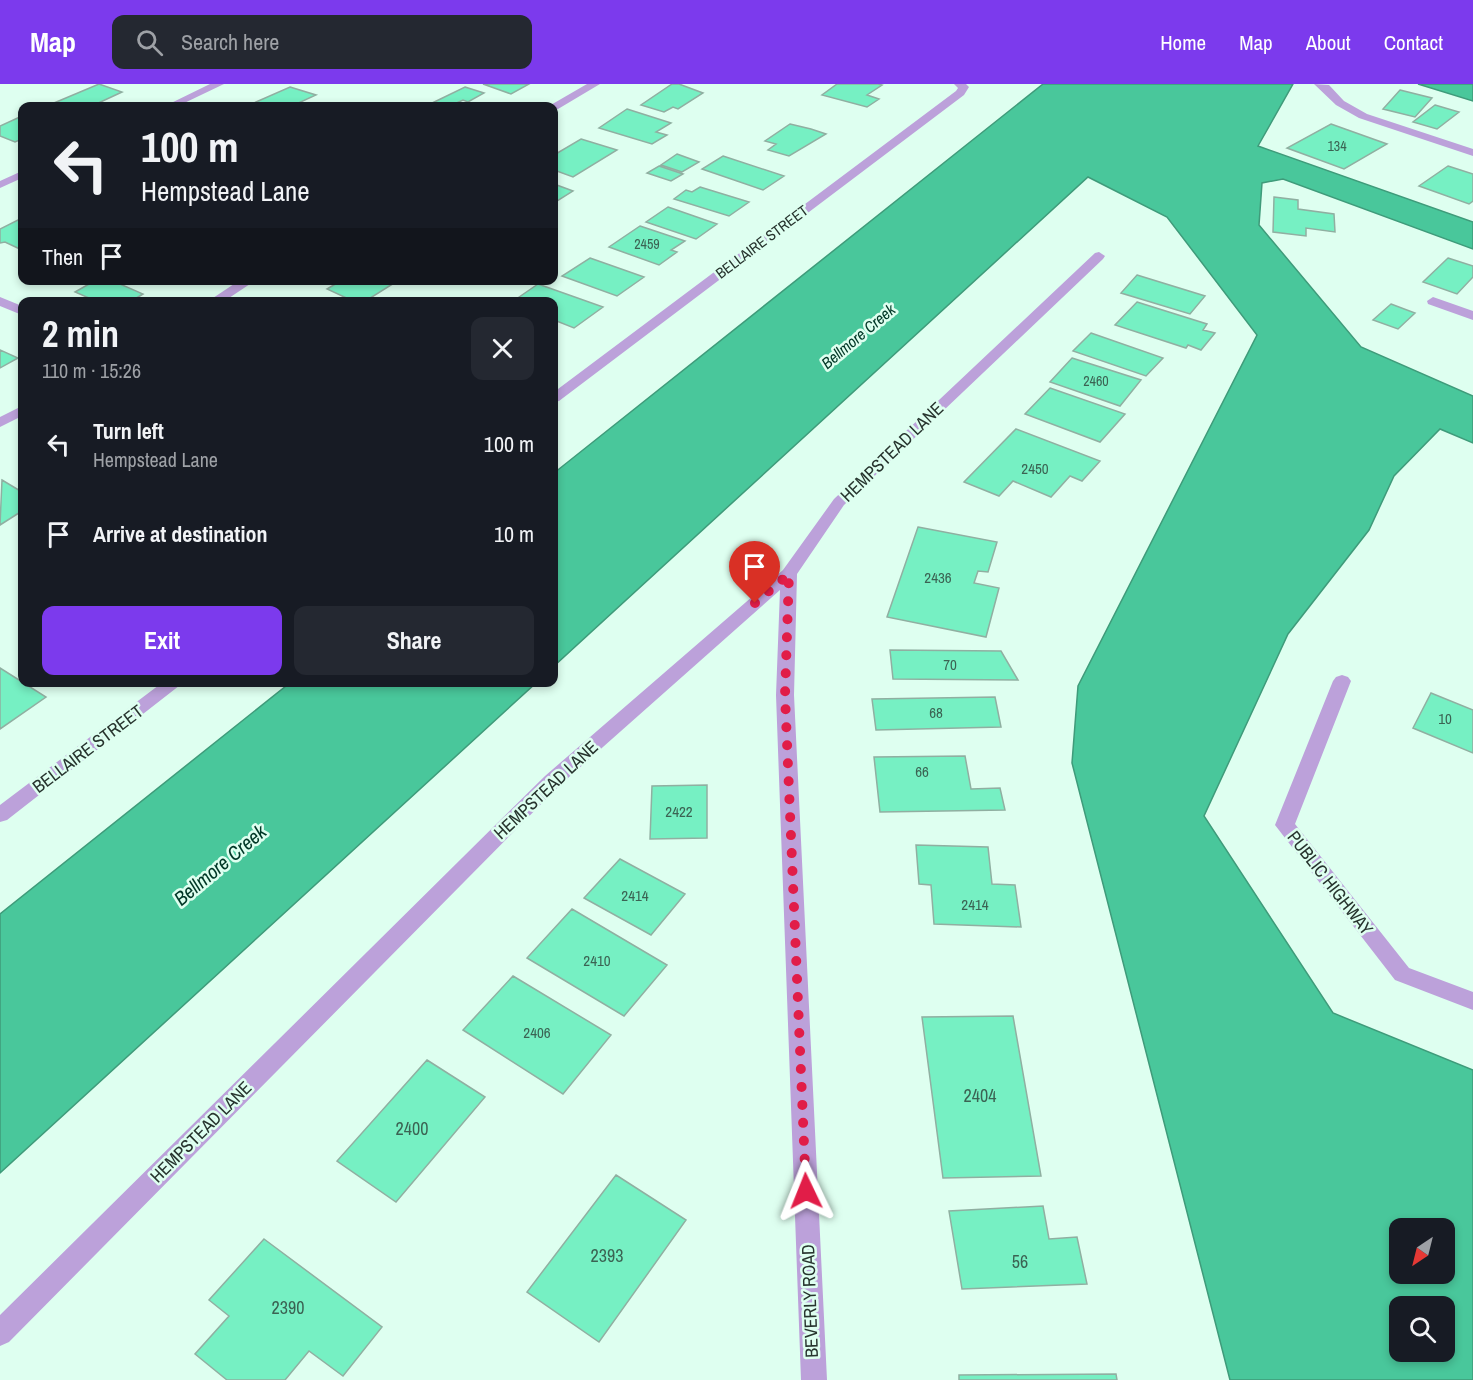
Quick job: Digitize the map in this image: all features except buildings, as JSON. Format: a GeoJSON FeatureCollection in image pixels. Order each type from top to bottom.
{"type":"FeatureCollection","features":[{"type":"Feature","properties":{"kind":"street"},"geometry":{"type":"LineString","coordinates":[[179,102],[219,84]]}},
{"type":"Feature","properties":{"kind":"street"},"geometry":{"type":"LineString","coordinates":[[558,105],[595,84]]}},
{"type":"Feature","properties":{"kind":"street","name":"BELLAIRE STREET"},"geometry":{"type":"LineString","coordinates":[[558,395],[960,93],[964,87],[959,84]]}},
{"type":"Feature","properties":{"kind":"street"},"geometry":{"type":"LineString","coordinates":[[1319,84],[1340,103],[1370,119],[1473,153]]}},
{"type":"Feature","properties":{"kind":"street"},"geometry":{"type":"LineString","coordinates":[[0,185],[18,176]]}},
{"type":"Feature","properties":{"kind":"street","name":"HEMPSTEAD LANE"},"geometry":{"type":"LineString","coordinates":[[0,1333],[552,781],[789,574],[839,502],[1099,256]]}},
{"type":"Feature","properties":{"kind":"street"},"geometry":{"type":"LineString","coordinates":[[221,297],[242,285]]}},
{"type":"Feature","properties":{"kind":"street"},"geometry":{"type":"LineString","coordinates":[[0,301],[18,309]]}},
{"type":"Feature","properties":{"kind":"street"},"geometry":{"type":"LineString","coordinates":[[1432,301],[1473,316]]}},
{"type":"Feature","properties":{"kind":"street"},"geometry":{"type":"LineString","coordinates":[[0,423],[18,412]]}},
{"type":"Feature","properties":{"kind":"street","name":"BEVERLY ROAD"},"geometry":{"type":"LineString","coordinates":[[789,574],[785,695],[814,1380]]}},
{"type":"Feature","properties":{"kind":"street","name":"PUBLIC HIGHWAY"},"geometry":{"type":"LineString","coordinates":[[1342,681],[1285,825],[1402,975],[1473,1001]]}},
{"type":"Feature","properties":{"kind":"street","name":"BELLAIRE STREET"},"geometry":{"type":"LineString","coordinates":[[0,815],[169,687]]}},
{"type":"Feature","properties":{"kind":"water","name":"Bellmore Creek"},"geometry":{"type":"Polygon","coordinates":[[[1043,84],[1293,84],[1258,146],[1473,222],[1473,249],[1283,179],[1262,183],[1259,225],[1361,347],[1473,396],[1473,443],[1440,429],[1394,476],[1369,530],[1288,634],[1204,816],[1333,1013],[1473,1070],[1473,1380],[1230,1380],[1072,763],[1078,686],[1257,335],[1167,217],[1088,177],[558,662],[558,470],[1043,84]]]}},
{"type":"Feature","properties":{"kind":"water"},"geometry":{"type":"Polygon","coordinates":[[[1418,84],[1473,84],[1473,101],[1418,84]]]}},
{"type":"Feature","properties":{"kind":"water","name":"Bellmore Creek"},"geometry":{"type":"Polygon","coordinates":[[[285,687],[532,687],[0,1173],[0,914],[285,687]]]}},
{"type":"Feature","properties":{"kind":"route"},"geometry":{"type":"LineString","coordinates":[[755,603],[789,574],[785,695],[806,1191]]}}]}
